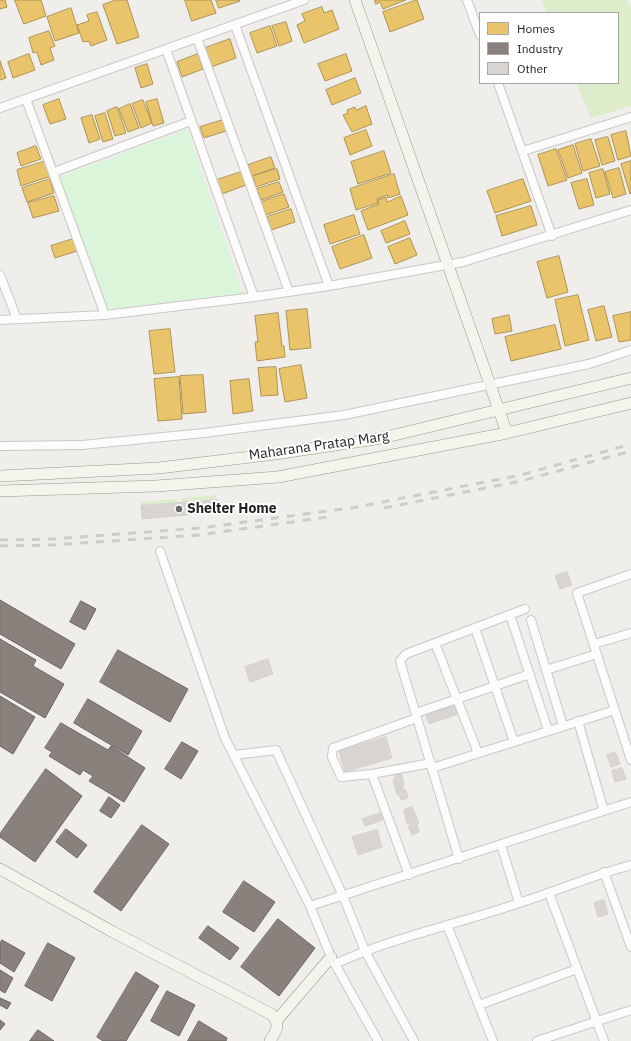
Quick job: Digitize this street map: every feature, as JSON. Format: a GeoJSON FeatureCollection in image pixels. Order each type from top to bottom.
{"type":"FeatureCollection","features":[{"type":"Feature","properties":{"kind":"main road"},"geometry":{"type":"LineString","coordinates":[[355,0],[501,411],[507,433]]}},
{"type":"Feature","properties":{"kind":"main road","name":"Maharana Pratap Marg"},"geometry":{"type":"LineString","coordinates":[[0,476],[159,468],[275,454],[382,438],[501,411],[631,378]]}},
{"type":"Feature","properties":{"kind":"main road","name":"Maharana Pratap Marg"},"geometry":{"type":"LineString","coordinates":[[0,492],[156,486],[278,477],[385,458],[507,433],[631,403]]}},
{"type":"Feature","properties":{"kind":"main road"},"geometry":{"type":"LineString","coordinates":[[0,869],[113,932],[271,1014],[277,1020],[278,1029],[270,1041]]}},
{"type":"Feature","properties":{"kind":"main road"},"geometry":{"type":"LineString","coordinates":[[277,1020],[333,960]]}},
{"type":"Feature","properties":{"kind":"street"},"geometry":{"type":"LineString","coordinates":[[0,108],[304,0]]}},
{"type":"Feature","properties":{"kind":"street"},"geometry":{"type":"LineString","coordinates":[[467,0],[479,32]]}},
{"type":"Feature","properties":{"kind":"street"},"geometry":{"type":"LineString","coordinates":[[235,25],[329,286]]}},
{"type":"Feature","properties":{"kind":"street"},"geometry":{"type":"LineString","coordinates":[[197,38],[289,292]]}},
{"type":"Feature","properties":{"kind":"street"},"geometry":{"type":"LineString","coordinates":[[166,49],[254,298]]}},
{"type":"Feature","properties":{"kind":"street"},"geometry":{"type":"LineString","coordinates":[[498,84],[552,236]]}},
{"type":"Feature","properties":{"kind":"street"},"geometry":{"type":"LineString","coordinates":[[26,99],[54,172],[105,315]]}},
{"type":"Feature","properties":{"kind":"street"},"geometry":{"type":"LineString","coordinates":[[523,151],[631,117]]}},
{"type":"Feature","properties":{"kind":"street"},"geometry":{"type":"LineString","coordinates":[[54,172],[191,121]]}},
{"type":"Feature","properties":{"kind":"street"},"geometry":{"type":"LineString","coordinates":[[0,320],[105,315],[254,298],[329,286],[449,265],[552,236],[631,210]]}},
{"type":"Feature","properties":{"kind":"street"},"geometry":{"type":"LineString","coordinates":[[0,275],[17,319]]}},
{"type":"Feature","properties":{"kind":"street"},"geometry":{"type":"LineString","coordinates":[[0,446],[82,445],[218,432],[344,415],[491,383],[589,364],[631,350]]}},
{"type":"Feature","properties":{"kind":"street"},"geometry":{"type":"LineString","coordinates":[[160,551],[225,738],[310,906],[333,960],[378,1041]]}},
{"type":"Feature","properties":{"kind":"street"},"geometry":{"type":"LineString","coordinates":[[631,574],[577,593],[631,760]]}},
{"type":"Feature","properties":{"kind":"street"},"geometry":{"type":"LineString","coordinates":[[459,859],[401,665],[401,658],[406,654],[525,609]]}},
{"type":"Feature","properties":{"kind":"street"},"geometry":{"type":"LineString","coordinates":[[510,615],[548,730]]}},
{"type":"Feature","properties":{"kind":"street"},"geometry":{"type":"LineString","coordinates":[[531,620],[563,726]]}},
{"type":"Feature","properties":{"kind":"street"},"geometry":{"type":"LineString","coordinates":[[475,628],[514,742]]}},
{"type":"Feature","properties":{"kind":"street"},"geometry":{"type":"LineString","coordinates":[[594,644],[631,633]]}},
{"type":"Feature","properties":{"kind":"street"},"geometry":{"type":"LineString","coordinates":[[435,643],[478,753]]}},
{"type":"Feature","properties":{"kind":"street"},"geometry":{"type":"LineString","coordinates":[[546,670],[597,654]]}},
{"type":"Feature","properties":{"kind":"street"},"geometry":{"type":"LineString","coordinates":[[530,674],[457,699],[333,748],[332,757],[341,777],[431,766],[478,753],[615,710]]}},
{"type":"Feature","properties":{"kind":"street"},"geometry":{"type":"LineString","coordinates":[[578,721],[604,811]]}},
{"type":"Feature","properties":{"kind":"street"},"geometry":{"type":"LineString","coordinates":[[234,755],[276,750],[343,896],[365,950],[414,1041]]}},
{"type":"Feature","properties":{"kind":"street"},"geometry":{"type":"LineString","coordinates":[[372,774],[409,875]]}},
{"type":"Feature","properties":{"kind":"street"},"geometry":{"type":"LineString","coordinates":[[310,906],[459,859],[631,802]]}},
{"type":"Feature","properties":{"kind":"street"},"geometry":{"type":"LineString","coordinates":[[501,845],[519,903]]}},
{"type":"Feature","properties":{"kind":"street"},"geometry":{"type":"LineString","coordinates":[[333,960],[519,903],[604,872],[631,865]]}},
{"type":"Feature","properties":{"kind":"street"},"geometry":{"type":"LineString","coordinates":[[604,872],[628,930],[631,948]]}},
{"type":"Feature","properties":{"kind":"street"},"geometry":{"type":"LineString","coordinates":[[549,893],[604,1041]]}},
{"type":"Feature","properties":{"kind":"street"},"geometry":{"type":"LineString","coordinates":[[447,925],[493,1041]]}},
{"type":"Feature","properties":{"kind":"street"},"geometry":{"type":"LineString","coordinates":[[479,1005],[577,969]]}},
{"type":"Feature","properties":{"kind":"street"},"geometry":{"type":"LineString","coordinates":[[537,1041],[631,1010]]}},
{"type":"Feature","properties":{"kind":"green space"},"geometry":{"type":"Polygon","coordinates":[[[542,0],[626,0],[631,7],[631,106],[591,118],[576,84],[619,84],[619,12],[547,12],[542,0]]]}},
{"type":"Feature","properties":{"kind":"green space"},"geometry":{"type":"Polygon","coordinates":[[[187,129],[243,294],[106,309],[60,177],[187,129]]]}},
{"type":"Feature","properties":{"kind":"green space"},"geometry":{"type":"Polygon","coordinates":[[[216,495],[216,499],[181,502],[181,498],[216,495]]]}},
{"type":"Feature","properties":{"kind":"green space"},"geometry":{"type":"Polygon","coordinates":[[[177,499],[177,503],[141,506],[141,502],[177,499]]]}},
{"type":"Feature","properties":{"kind":"building: Homes"},"geometry":{"type":"Polygon","coordinates":[[[0,0],[5,0],[7,7],[0,9],[0,0]]]}},
{"type":"Feature","properties":{"kind":"building: Homes"},"geometry":{"type":"Polygon","coordinates":[[[15,0],[41,0],[46,16],[24,24],[15,0]]]}},
{"type":"Feature","properties":{"kind":"building: Homes"},"geometry":{"type":"Polygon","coordinates":[[[116,0],[127,0],[139,37],[117,44],[103,5],[116,0]]]}},
{"type":"Feature","properties":{"kind":"building: Homes"},"geometry":{"type":"Polygon","coordinates":[[[185,0],[211,0],[216,13],[192,21],[185,0]]]}},
{"type":"Feature","properties":{"kind":"building: Homes"},"geometry":{"type":"Polygon","coordinates":[[[216,0],[239,0],[240,1],[219,8],[216,0]]]}},
{"type":"Feature","properties":{"kind":"building: Homes"},"geometry":{"type":"Polygon","coordinates":[[[375,0],[406,0],[383,9],[380,2],[376,4],[375,0]]]}},
{"type":"Feature","properties":{"kind":"building: Homes"},"geometry":{"type":"Polygon","coordinates":[[[417,0],[424,19],[390,32],[383,12],[417,0]]]}},
{"type":"Feature","properties":{"kind":"building: Homes"},"geometry":{"type":"Polygon","coordinates":[[[322,7],[324,13],[332,10],[339,29],[304,43],[297,25],[305,21],[302,14],[322,7]]]}},
{"type":"Feature","properties":{"kind":"building: Homes"},"geometry":{"type":"Polygon","coordinates":[[[71,8],[79,33],[55,41],[47,17],[71,8]]]}},
{"type":"Feature","properties":{"kind":"building: Homes"},"geometry":{"type":"Polygon","coordinates":[[[97,12],[107,40],[91,46],[89,41],[83,42],[77,25],[89,21],[87,15],[97,12]]]}},
{"type":"Feature","properties":{"kind":"building: Homes"},"geometry":{"type":"Polygon","coordinates":[[[286,22],[292,41],[279,46],[272,26],[286,22]]]}},
{"type":"Feature","properties":{"kind":"building: Homes"},"geometry":{"type":"Polygon","coordinates":[[[270,26],[277,46],[257,53],[250,33],[270,26]]]}},
{"type":"Feature","properties":{"kind":"building: Homes"},"geometry":{"type":"Polygon","coordinates":[[[49,31],[55,46],[50,48],[54,60],[41,65],[37,52],[33,53],[29,38],[49,31]]]}},
{"type":"Feature","properties":{"kind":"building: Homes"},"geometry":{"type":"Polygon","coordinates":[[[230,39],[236,58],[211,67],[205,48],[230,39]]]}},
{"type":"Feature","properties":{"kind":"building: Homes"},"geometry":{"type":"Polygon","coordinates":[[[29,54],[35,70],[13,78],[8,62],[29,54]]]}},
{"type":"Feature","properties":{"kind":"building: Homes"},"geometry":{"type":"Polygon","coordinates":[[[198,54],[203,69],[182,77],[177,62],[198,54]]]}},
{"type":"Feature","properties":{"kind":"building: Homes"},"geometry":{"type":"Polygon","coordinates":[[[346,54],[352,71],[325,81],[318,64],[346,54]]]}},
{"type":"Feature","properties":{"kind":"building: Homes"},"geometry":{"type":"Polygon","coordinates":[[[0,61],[6,78],[0,80],[0,61]]]}},
{"type":"Feature","properties":{"kind":"building: Homes"},"geometry":{"type":"Polygon","coordinates":[[[147,64],[153,84],[141,88],[135,68],[147,64]]]}},
{"type":"Feature","properties":{"kind":"building: Homes"},"geometry":{"type":"Polygon","coordinates":[[[355,78],[361,93],[332,105],[326,90],[355,78]]]}},
{"type":"Feature","properties":{"kind":"building: Homes"},"geometry":{"type":"Polygon","coordinates":[[[59,99],[66,119],[50,124],[43,105],[59,99]]]}},
{"type":"Feature","properties":{"kind":"building: Homes"},"geometry":{"type":"Polygon","coordinates":[[[157,99],[164,123],[153,126],[146,102],[157,99]]]}},
{"type":"Feature","properties":{"kind":"building: Homes"},"geometry":{"type":"Polygon","coordinates":[[[143,100],[152,123],[141,128],[132,104],[143,100]]]}},
{"type":"Feature","properties":{"kind":"building: Homes"},"geometry":{"type":"Polygon","coordinates":[[[130,104],[139,128],[128,132],[119,109],[130,104]]]}},
{"type":"Feature","properties":{"kind":"building: Homes"},"geometry":{"type":"Polygon","coordinates":[[[366,106],[372,124],[352,132],[343,115],[348,113],[347,110],[355,107],[356,110],[366,106]]]}},
{"type":"Feature","properties":{"kind":"building: Homes"},"geometry":{"type":"Polygon","coordinates":[[[117,107],[126,133],[115,136],[107,111],[117,107]]]}},
{"type":"Feature","properties":{"kind":"building: Homes"},"geometry":{"type":"Polygon","coordinates":[[[105,113],[113,139],[103,142],[95,116],[105,113]]]}},
{"type":"Feature","properties":{"kind":"building: Homes"},"geometry":{"type":"Polygon","coordinates":[[[92,115],[100,139],[89,143],[81,118],[92,115]]]}},
{"type":"Feature","properties":{"kind":"building: Homes"},"geometry":{"type":"Polygon","coordinates":[[[223,120],[226,131],[204,138],[200,127],[223,120]]]}},
{"type":"Feature","properties":{"kind":"building: Homes"},"geometry":{"type":"Polygon","coordinates":[[[366,130],[372,146],[350,155],[344,138],[366,130]]]}},
{"type":"Feature","properties":{"kind":"building: Homes"},"geometry":{"type":"Polygon","coordinates":[[[626,131],[631,156],[618,160],[611,135],[626,131]]]}},
{"type":"Feature","properties":{"kind":"building: Homes"},"geometry":{"type":"Polygon","coordinates":[[[608,137],[615,161],[602,165],[595,140],[608,137]]]}},
{"type":"Feature","properties":{"kind":"building: Homes"},"geometry":{"type":"Polygon","coordinates":[[[591,139],[600,166],[583,171],[575,144],[591,139]]]}},
{"type":"Feature","properties":{"kind":"building: Homes"},"geometry":{"type":"Polygon","coordinates":[[[573,145],[582,173],[568,178],[558,150],[573,145]]]}},
{"type":"Feature","properties":{"kind":"building: Homes"},"geometry":{"type":"Polygon","coordinates":[[[36,146],[41,159],[21,166],[17,153],[36,146]]]}},
{"type":"Feature","properties":{"kind":"building: Homes"},"geometry":{"type":"Polygon","coordinates":[[[556,149],[567,180],[548,186],[538,155],[556,149]]]}},
{"type":"Feature","properties":{"kind":"building: Homes"},"geometry":{"type":"Polygon","coordinates":[[[384,151],[391,173],[358,184],[351,162],[384,151]]]}},
{"type":"Feature","properties":{"kind":"building: Homes"},"geometry":{"type":"Polygon","coordinates":[[[271,157],[275,168],[252,176],[248,165],[271,157]]]}},
{"type":"Feature","properties":{"kind":"building: Homes"},"geometry":{"type":"Polygon","coordinates":[[[46,161],[51,176],[21,186],[17,170],[46,161]]]}},
{"type":"Feature","properties":{"kind":"building: Homes"},"geometry":{"type":"Polygon","coordinates":[[[631,161],[631,193],[630,194],[621,164],[631,161]]]}},
{"type":"Feature","properties":{"kind":"building: Homes"},"geometry":{"type":"Polygon","coordinates":[[[619,168],[626,194],[613,198],[605,172],[619,168]]]}},
{"type":"Feature","properties":{"kind":"building: Homes"},"geometry":{"type":"Polygon","coordinates":[[[277,169],[280,179],[256,187],[253,176],[277,169]]]}},
{"type":"Feature","properties":{"kind":"building: Homes"},"geometry":{"type":"Polygon","coordinates":[[[603,169],[610,194],[596,198],[589,173],[603,169]]]}},
{"type":"Feature","properties":{"kind":"building: Homes"},"geometry":{"type":"Polygon","coordinates":[[[241,172],[246,185],[222,194],[217,180],[241,172]]]}},
{"type":"Feature","properties":{"kind":"building: Homes"},"geometry":{"type":"Polygon","coordinates":[[[394,174],[400,194],[388,198],[387,195],[377,199],[378,203],[356,210],[350,189],[394,174]]]}},
{"type":"Feature","properties":{"kind":"building: Homes"},"geometry":{"type":"Polygon","coordinates":[[[50,179],[54,193],[27,202],[22,188],[50,179]]]}},
{"type":"Feature","properties":{"kind":"building: Homes"},"geometry":{"type":"Polygon","coordinates":[[[523,179],[531,201],[495,213],[487,191],[523,179]]]}},
{"type":"Feature","properties":{"kind":"building: Homes"},"geometry":{"type":"Polygon","coordinates":[[[587,179],[594,205],[579,209],[571,183],[587,179]]]}},
{"type":"Feature","properties":{"kind":"building: Homes"},"geometry":{"type":"Polygon","coordinates":[[[279,182],[283,192],[261,200],[257,189],[279,182]]]}},
{"type":"Feature","properties":{"kind":"building: Homes"},"geometry":{"type":"Polygon","coordinates":[[[284,194],[289,207],[266,215],[261,202],[284,194]]]}},
{"type":"Feature","properties":{"kind":"building: Homes"},"geometry":{"type":"Polygon","coordinates":[[[54,196],[59,211],[33,218],[28,203],[54,196]]]}},
{"type":"Feature","properties":{"kind":"building: Homes"},"geometry":{"type":"Polygon","coordinates":[[[401,196],[408,215],[368,230],[361,211],[379,204],[378,200],[386,197],[387,202],[401,196]]]}},
{"type":"Feature","properties":{"kind":"building: Homes"},"geometry":{"type":"Polygon","coordinates":[[[531,206],[537,225],[502,236],[496,216],[531,206]]]}},
{"type":"Feature","properties":{"kind":"building: Homes"},"geometry":{"type":"Polygon","coordinates":[[[291,209],[295,222],[271,230],[267,217],[291,209]]]}},
{"type":"Feature","properties":{"kind":"building: Homes"},"geometry":{"type":"Polygon","coordinates":[[[354,215],[360,234],[330,244],[324,225],[354,215]]]}},
{"type":"Feature","properties":{"kind":"building: Homes"},"geometry":{"type":"Polygon","coordinates":[[[405,221],[410,234],[386,243],[381,231],[405,221]]]}},
{"type":"Feature","properties":{"kind":"building: Homes"},"geometry":{"type":"Polygon","coordinates":[[[364,235],[372,258],[340,269],[332,247],[364,235]]]}},
{"type":"Feature","properties":{"kind":"building: Homes"},"geometry":{"type":"Polygon","coordinates":[[[410,238],[417,255],[395,264],[388,247],[410,238]]]}},
{"type":"Feature","properties":{"kind":"building: Homes"},"geometry":{"type":"Polygon","coordinates":[[[73,239],[77,251],[55,258],[51,246],[73,239]]]}},
{"type":"Feature","properties":{"kind":"building: Homes"},"geometry":{"type":"Polygon","coordinates":[[[559,256],[568,292],[547,298],[537,262],[559,256]]]}},
{"type":"Feature","properties":{"kind":"building: Homes"},"geometry":{"type":"Polygon","coordinates":[[[578,295],[589,340],[565,346],[555,300],[578,295]]]}},
{"type":"Feature","properties":{"kind":"building: Homes"},"geometry":{"type":"Polygon","coordinates":[[[604,306],[612,337],[596,341],[588,310],[604,306]]]}},
{"type":"Feature","properties":{"kind":"building: Homes"},"geometry":{"type":"Polygon","coordinates":[[[307,309],[311,348],[290,350],[286,311],[307,309]]]}},
{"type":"Feature","properties":{"kind":"building: Homes"},"geometry":{"type":"Polygon","coordinates":[[[631,312],[631,340],[619,342],[613,316],[631,312]]]}},
{"type":"Feature","properties":{"kind":"building: Homes"},"geometry":{"type":"Polygon","coordinates":[[[278,313],[282,346],[284,346],[285,357],[257,361],[255,342],[258,342],[255,316],[278,313]]]}},
{"type":"Feature","properties":{"kind":"building: Homes"},"geometry":{"type":"Polygon","coordinates":[[[509,315],[512,331],[495,334],[492,319],[509,315]]]}},
{"type":"Feature","properties":{"kind":"building: Homes"},"geometry":{"type":"Polygon","coordinates":[[[555,325],[561,349],[511,361],[505,337],[555,325]]]}},
{"type":"Feature","properties":{"kind":"building: Homes"},"geometry":{"type":"Polygon","coordinates":[[[170,329],[175,372],[154,374],[149,331],[170,329]]]}},
{"type":"Feature","properties":{"kind":"building: Homes"},"geometry":{"type":"Polygon","coordinates":[[[301,365],[307,398],[285,402],[279,369],[301,365]]]}},
{"type":"Feature","properties":{"kind":"building: Homes"},"geometry":{"type":"Polygon","coordinates":[[[276,367],[278,395],[261,396],[258,368],[276,367]]]}},
{"type":"Feature","properties":{"kind":"building: Homes"},"geometry":{"type":"Polygon","coordinates":[[[203,375],[206,412],[183,414],[180,376],[203,375]]]}},
{"type":"Feature","properties":{"kind":"building: Homes"},"geometry":{"type":"Polygon","coordinates":[[[179,377],[182,419],[158,421],[154,379],[179,377]]]}},
{"type":"Feature","properties":{"kind":"building: Homes"},"geometry":{"type":"Polygon","coordinates":[[[249,379],[253,411],[233,414],[230,381],[249,379]]]}},
{"type":"Feature","properties":{"kind":"building: Industry"},"geometry":{"type":"Polygon","coordinates":[[[0,600],[75,644],[61,669],[0,634],[0,600]]]}},
{"type":"Feature","properties":{"kind":"building: Industry"},"geometry":{"type":"Polygon","coordinates":[[[81,601],[96,609],[85,630],[70,622],[81,601]]]}},
{"type":"Feature","properties":{"kind":"building: Industry"},"geometry":{"type":"Polygon","coordinates":[[[0,639],[36,660],[33,666],[64,684],[45,718],[0,692],[0,639]]]}},
{"type":"Feature","properties":{"kind":"building: Industry"},"geometry":{"type":"Polygon","coordinates":[[[118,650],[188,689],[170,722],[100,682],[118,650]]]}},
{"type":"Feature","properties":{"kind":"building: Industry"},"geometry":{"type":"Polygon","coordinates":[[[0,696],[35,717],[13,754],[0,746],[0,696]]]}},
{"type":"Feature","properties":{"kind":"building: Industry"},"geometry":{"type":"Polygon","coordinates":[[[88,699],[142,731],[128,755],[74,723],[88,699]]]}},
{"type":"Feature","properties":{"kind":"building: Industry"},"geometry":{"type":"Polygon","coordinates":[[[61,723],[108,750],[111,746],[145,768],[124,802],[89,781],[93,776],[83,770],[80,775],[49,756],[52,752],[45,748],[61,723]]]}},
{"type":"Feature","properties":{"kind":"building: Industry"},"geometry":{"type":"Polygon","coordinates":[[[182,742],[198,751],[181,779],[165,769],[182,742]]]}},
{"type":"Feature","properties":{"kind":"building: Industry"},"geometry":{"type":"Polygon","coordinates":[[[46,769],[82,796],[35,862],[0,837],[0,834],[46,769]]]}},
{"type":"Feature","properties":{"kind":"building: Industry"},"geometry":{"type":"Polygon","coordinates":[[[109,797],[120,805],[111,818],[100,811],[109,797]]]}},
{"type":"Feature","properties":{"kind":"building: Industry"},"geometry":{"type":"Polygon","coordinates":[[[142,825],[169,844],[121,911],[94,892],[142,825]]]}},
{"type":"Feature","properties":{"kind":"building: Industry"},"geometry":{"type":"Polygon","coordinates":[[[66,829],[87,845],[77,858],[56,842],[66,829]]]}},
{"type":"Feature","properties":{"kind":"building: Industry"},"geometry":{"type":"Polygon","coordinates":[[[244,881],[275,902],[254,932],[223,912],[244,881]]]}},
{"type":"Feature","properties":{"kind":"building: Industry"},"geometry":{"type":"Polygon","coordinates":[[[278,919],[315,948],[279,996],[241,967],[278,919]]]}},
{"type":"Feature","properties":{"kind":"building: Industry"},"geometry":{"type":"Polygon","coordinates":[[[208,926],[239,948],[230,960],[199,938],[208,926]]]}},
{"type":"Feature","properties":{"kind":"building: Industry"},"geometry":{"type":"Polygon","coordinates":[[[2,940],[25,953],[14,972],[0,963],[0,944],[2,940]]]}},
{"type":"Feature","properties":{"kind":"building: Industry"},"geometry":{"type":"Polygon","coordinates":[[[48,943],[75,958],[52,1001],[25,986],[48,943]]]}},
{"type":"Feature","properties":{"kind":"building: Industry"},"geometry":{"type":"Polygon","coordinates":[[[0,970],[13,978],[5,993],[0,990],[0,970]]]}},
{"type":"Feature","properties":{"kind":"building: Industry"},"geometry":{"type":"Polygon","coordinates":[[[136,972],[159,986],[126,1041],[103,1041],[97,1037],[136,972]]]}},
{"type":"Feature","properties":{"kind":"building: Industry"},"geometry":{"type":"Polygon","coordinates":[[[167,991],[195,1005],[179,1036],[151,1021],[167,991]]]}},
{"type":"Feature","properties":{"kind":"building: Industry"},"geometry":{"type":"Polygon","coordinates":[[[0,998],[11,1003],[7,1009],[0,1005],[0,998]]]}},
{"type":"Feature","properties":{"kind":"building: Industry"},"geometry":{"type":"Polygon","coordinates":[[[0,1020],[5,1024],[0,1030],[0,1020]]]}},
{"type":"Feature","properties":{"kind":"building: Industry"},"geometry":{"type":"Polygon","coordinates":[[[199,1021],[227,1038],[226,1041],[188,1041],[199,1021]]]}},
{"type":"Feature","properties":{"kind":"building: Industry"},"geometry":{"type":"Polygon","coordinates":[[[38,1030],[54,1041],[30,1041],[38,1030]]]}},
{"type":"Feature","properties":{"kind":"building: Other","name":"Shelter Home"},"geometry":{"type":"Polygon","coordinates":[[[217,500],[218,512],[142,519],[141,506],[217,500]]]}},
{"type":"Feature","properties":{"kind":"building: Other"},"geometry":{"type":"Polygon","coordinates":[[[567,572],[572,585],[560,589],[555,576],[567,572]]]}},
{"type":"Feature","properties":{"kind":"building: Other"},"geometry":{"type":"Polygon","coordinates":[[[268,659],[273,674],[250,682],[245,667],[268,659]]]}},
{"type":"Feature","properties":{"kind":"building: Other"},"geometry":{"type":"Polygon","coordinates":[[[457,702],[461,713],[429,724],[425,713],[457,702]]]}},
{"type":"Feature","properties":{"kind":"building: Other"},"geometry":{"type":"Polygon","coordinates":[[[386,737],[392,758],[345,772],[339,751],[386,737]]]}},
{"type":"Feature","properties":{"kind":"building: Other"},"geometry":{"type":"Polygon","coordinates":[[[615,752],[620,764],[611,767],[607,755],[615,752]]]}},
{"type":"Feature","properties":{"kind":"building: Other"},"geometry":{"type":"Polygon","coordinates":[[[622,768],[626,779],[615,782],[612,771],[622,768]]]}},
{"type":"Feature","properties":{"kind":"building: Other"},"geometry":{"type":"Polygon","coordinates":[[[401,771],[404,785],[402,789],[406,790],[408,798],[401,800],[399,794],[397,795],[393,780],[395,779],[394,773],[401,771]]]}},
{"type":"Feature","properties":{"kind":"building: Other"},"geometry":{"type":"Polygon","coordinates":[[[412,807],[419,823],[417,824],[419,832],[412,835],[408,826],[411,825],[411,823],[407,824],[404,810],[412,807]]]}},
{"type":"Feature","properties":{"kind":"building: Other"},"geometry":{"type":"Polygon","coordinates":[[[381,813],[383,820],[365,826],[362,819],[381,813]]]}},
{"type":"Feature","properties":{"kind":"building: Other"},"geometry":{"type":"Polygon","coordinates":[[[377,830],[382,847],[358,855],[352,837],[377,830]]]}},
{"type":"Feature","properties":{"kind":"building: Other"},"geometry":{"type":"Polygon","coordinates":[[[604,900],[608,914],[598,917],[594,903],[604,900]]]}},
{"type":"Feature","properties":{"kind":"railway"},"geometry":{"type":"LineString","coordinates":[[0,540],[52,539],[201,528],[357,507],[521,475],[631,444]]}},
{"type":"Feature","properties":{"kind":"railway"},"geometry":{"type":"LineString","coordinates":[[384,508],[521,481],[631,451]]}},
{"type":"Feature","properties":{"kind":"railway"},"geometry":{"type":"LineString","coordinates":[[0,546],[52,545],[199,535],[328,517]]}},
{"type":"Feature","properties":{"kind":"place","name":"Shelter Home"},"geometry":{"type":"Point","coordinates":[179,509]}}]}
